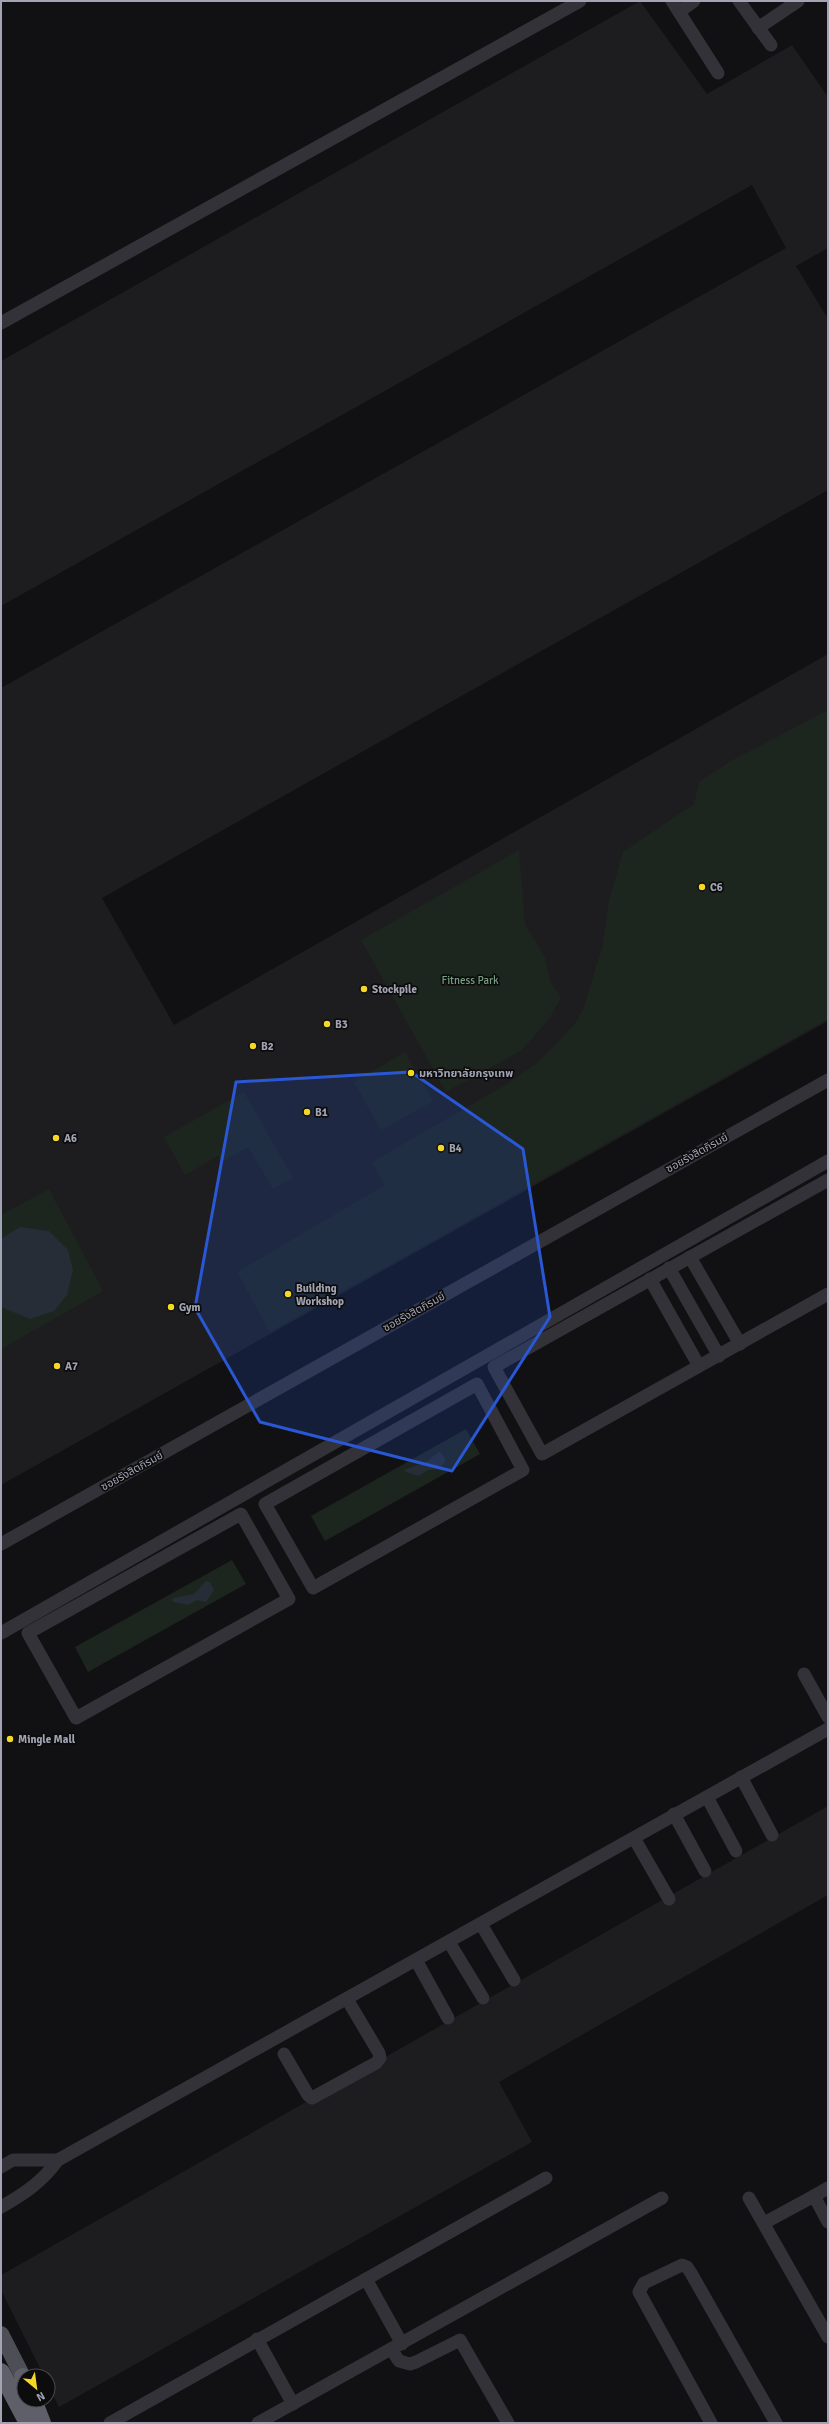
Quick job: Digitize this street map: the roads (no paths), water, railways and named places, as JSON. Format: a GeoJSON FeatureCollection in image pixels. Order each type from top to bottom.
{"type":"FeatureCollection","features":[{"type":"Feature","properties":{"kind":"highway"},"geometry":{"type":"LineString","coordinates":[[1,2372],[28,2423]]}},
{"type":"Feature","properties":{"kind":"highway"},"geometry":{"type":"LineString","coordinates":[[36,2408],[42,2423]]}},
{"type":"Feature","properties":{"kind":"main road"},"geometry":{"type":"LineString","coordinates":[[1,2334],[19,2368]]}},
{"type":"Feature","properties":{"kind":"main road"},"geometry":{"type":"LineString","coordinates":[[41,2408],[49,2423]]}},
{"type":"Feature","properties":{"kind":"street"},"geometry":{"type":"LineString","coordinates":[[1,323],[580,1]]}},
{"type":"Feature","properties":{"kind":"street"},"geometry":{"type":"LineString","coordinates":[[694,1],[675,6],[718,73]]}},
{"type":"Feature","properties":{"kind":"street"},"geometry":{"type":"LineString","coordinates":[[739,1],[771,46]]}},
{"type":"Feature","properties":{"kind":"street"},"geometry":{"type":"LineString","coordinates":[[758,28],[798,1]]}},
{"type":"Feature","properties":{"kind":"street","name":"ซอยรังสิตภิรมย์"},"geometry":{"type":"LineString","coordinates":[[1,1544],[828,1080]]}},
{"type":"Feature","properties":{"kind":"street"},"geometry":{"type":"LineString","coordinates":[[1,1633],[127,1559],[828,1161]]}},
{"type":"Feature","properties":{"kind":"street"},"geometry":{"type":"LineString","coordinates":[[828,1180],[494,1367],[542,1454],[828,1294]]}},
{"type":"Feature","properties":{"kind":"street"},"geometry":{"type":"LineString","coordinates":[[690,1257],[740,1344]]}},
{"type":"Feature","properties":{"kind":"street"},"geometry":{"type":"LineString","coordinates":[[669,1268],[718,1356]]}},
{"type":"Feature","properties":{"kind":"street"},"geometry":{"type":"LineString","coordinates":[[650,1279],[700,1366]]}},
{"type":"Feature","properties":{"kind":"street"},"geometry":{"type":"LineString","coordinates":[[617,1280],[625,1293]]}},
{"type":"Feature","properties":{"kind":"street"},"geometry":{"type":"LineString","coordinates":[[477,1384],[523,1470],[313,1588],[265,1504],[368,1445],[477,1384]]}},
{"type":"Feature","properties":{"kind":"street"},"geometry":{"type":"LineString","coordinates":[[359,1427],[368,1445]]}},
{"type":"Feature","properties":{"kind":"street"},"geometry":{"type":"LineString","coordinates":[[241,1514],[289,1599],[76,1718],[28,1633],[135,1573],[241,1514]]}},
{"type":"Feature","properties":{"kind":"street"},"geometry":{"type":"LineString","coordinates":[[127,1559],[135,1573]]}},
{"type":"Feature","properties":{"kind":"street"},"geometry":{"type":"LineString","coordinates":[[804,1674],[828,1717]]}},
{"type":"Feature","properties":{"kind":"street"},"geometry":{"type":"LineString","coordinates":[[1,2207],[40,2182],[58,2160],[828,1729]]}},
{"type":"Feature","properties":{"kind":"street"},"geometry":{"type":"LineString","coordinates":[[741,1777],[772,1835]]}},
{"type":"Feature","properties":{"kind":"street"},"geometry":{"type":"LineString","coordinates":[[707,1797],[736,1851]]}},
{"type":"Feature","properties":{"kind":"street"},"geometry":{"type":"LineString","coordinates":[[674,1814],[705,1871]]}},
{"type":"Feature","properties":{"kind":"street"},"geometry":{"type":"LineString","coordinates":[[634,1838],[669,1899]]}},
{"type":"Feature","properties":{"kind":"street"},"geometry":{"type":"LineString","coordinates":[[481,1924],[514,1980]]}},
{"type":"Feature","properties":{"kind":"street"},"geometry":{"type":"LineString","coordinates":[[449,1942],[483,1998]]}},
{"type":"Feature","properties":{"kind":"street"},"geometry":{"type":"LineString","coordinates":[[416,1960],[448,2018]]}},
{"type":"Feature","properties":{"kind":"street"},"geometry":{"type":"LineString","coordinates":[[284,2054],[308,2095],[312,2098],[376,2063],[380,2058],[379,2053],[347,1999]]}},
{"type":"Feature","properties":{"kind":"street"},"geometry":{"type":"LineString","coordinates":[[1,2167],[13,2160],[58,2160]]}},
{"type":"Feature","properties":{"kind":"street"},"geometry":{"type":"LineString","coordinates":[[110,2423],[546,2178]]}},
{"type":"Feature","properties":{"kind":"street"},"geometry":{"type":"LineString","coordinates":[[764,2223],[828,2188]]}},
{"type":"Feature","properties":{"kind":"street"},"geometry":{"type":"LineString","coordinates":[[814,2196],[828,2222]]}},
{"type":"Feature","properties":{"kind":"street"},"geometry":{"type":"LineString","coordinates":[[258,2423],[662,2198]]}},
{"type":"Feature","properties":{"kind":"street"},"geometry":{"type":"LineString","coordinates":[[749,2198],[828,2338]]}},
{"type":"Feature","properties":{"kind":"street"},"geometry":{"type":"LineString","coordinates":[[711,2423],[639,2292],[644,2283],[682,2265],[687,2267],[692,2273],[776,2423]]}},
{"type":"Feature","properties":{"kind":"street"},"geometry":{"type":"LineString","coordinates":[[366,2279],[396,2347],[399,2361],[410,2364],[460,2340],[508,2423]]}},
{"type":"Feature","properties":{"kind":"street"},"geometry":{"type":"LineString","coordinates":[[258,2340],[293,2404]]}},
{"type":"Feature","properties":{"kind":"place","name":"C6"},"geometry":{"type":"Point","coordinates":[702,887]}},
{"type":"Feature","properties":{"kind":"place","name":"Stockpile"},"geometry":{"type":"Point","coordinates":[364,989]}},
{"type":"Feature","properties":{"kind":"place","name":"B3"},"geometry":{"type":"Point","coordinates":[327,1024]}},
{"type":"Feature","properties":{"kind":"place","name":"B2"},"geometry":{"type":"Point","coordinates":[253,1046]}},
{"type":"Feature","properties":{"kind":"place","name":"มหาวิทยาลัยกรุงเทพ"},"geometry":{"type":"Point","coordinates":[411,1073]}},
{"type":"Feature","properties":{"kind":"place","name":"B1"},"geometry":{"type":"Point","coordinates":[307,1112]}},
{"type":"Feature","properties":{"kind":"place","name":"A6"},"geometry":{"type":"Point","coordinates":[56,1138]}},
{"type":"Feature","properties":{"kind":"place","name":"B4"},"geometry":{"type":"Point","coordinates":[441,1148]}},
{"type":"Feature","properties":{"kind":"place","name":"Building Workshop"},"geometry":{"type":"Point","coordinates":[288,1294]}},
{"type":"Feature","properties":{"kind":"place","name":"Gym"},"geometry":{"type":"Point","coordinates":[171,1307]}},
{"type":"Feature","properties":{"kind":"place","name":"A7"},"geometry":{"type":"Point","coordinates":[57,1366]}},
{"type":"Feature","properties":{"kind":"place","name":"Mingle Mall"},"geometry":{"type":"Point","coordinates":[10,1739]}},
{"type":"Feature","properties":{"kind":"park label","name":"Fitness Park"},"geometry":{"type":"Point","coordinates":[470,980]}}]}
